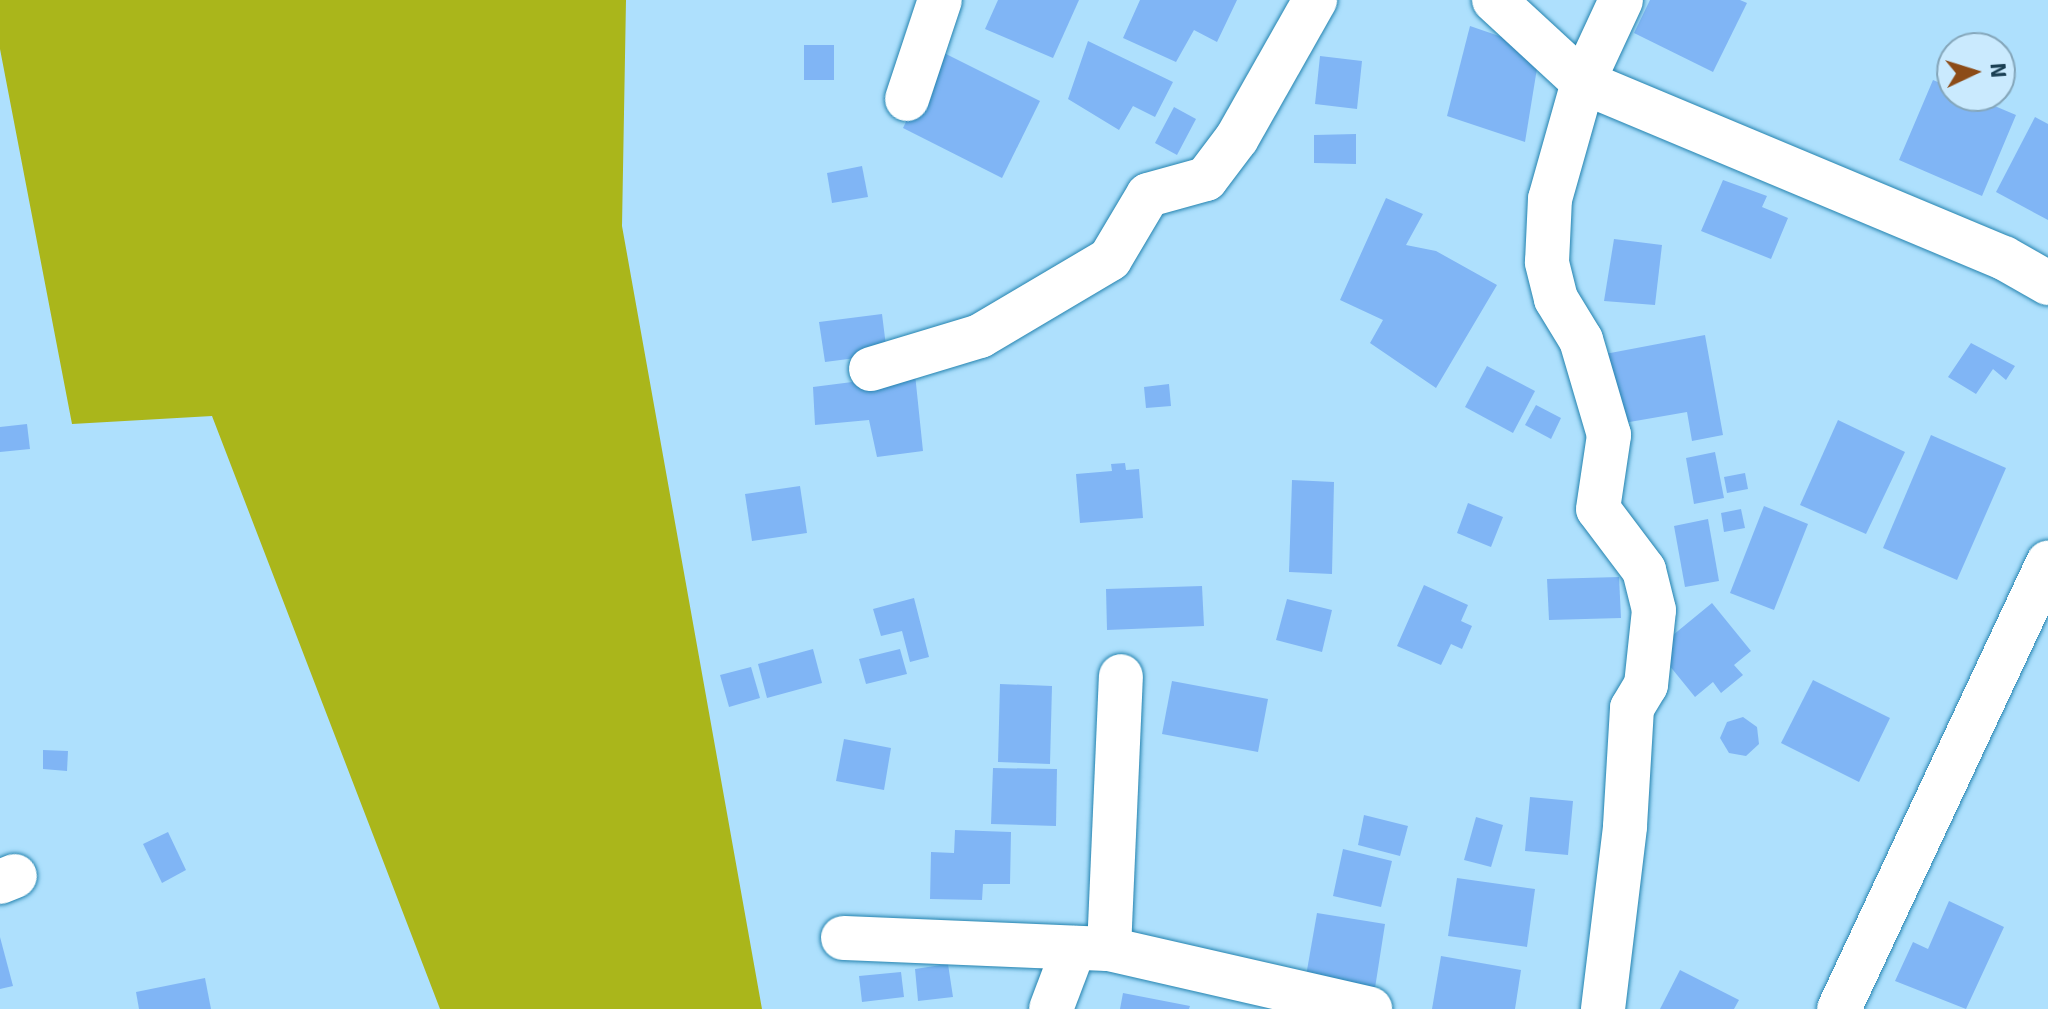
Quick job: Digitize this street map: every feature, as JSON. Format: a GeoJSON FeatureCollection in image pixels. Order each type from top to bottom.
{"type":"FeatureCollection","features":[{"type":"Feature","properties":{"kind":"street"},"geometry":{"type":"LineString","coordinates":[[907,99],[940,0]]}},
{"type":"Feature","properties":{"kind":"street"},"geometry":{"type":"LineString","coordinates":[[871,369],[980,336],[1110,259],[1148,195],[1206,179],[1237,138],[1315,0]]}},
{"type":"Feature","properties":{"kind":"street"},"geometry":{"type":"LineString","coordinates":[[1494,0],[1583,82],[2004,258],[2048,283]]}},
{"type":"Feature","properties":{"kind":"street"},"geometry":{"type":"LineString","coordinates":[[1603,1009],[1625,826],[1632,708],[1646,685],[1655,633],[1644,570],[1598,509],[1609,435],[1581,340],[1556,299],[1547,262],[1550,199],[1583,82],[1621,0]]}},
{"type":"Feature","properties":{"kind":"street"},"geometry":{"type":"LineString","coordinates":[[1839,1009],[2048,562]]}},
{"type":"Feature","properties":{"kind":"street"},"geometry":{"type":"LineString","coordinates":[[1051,1009],[1092,948],[1121,676]]}},
{"type":"Feature","properties":{"kind":"street"},"geometry":{"type":"LineString","coordinates":[[843,938],[1092,948],[1370,1009]]}},
{"type":"Feature","properties":{"kind":"green space"},"geometry":{"type":"Polygon","coordinates":[[[0,0],[626,0],[622,226],[762,1009],[440,1009],[212,416],[72,424],[0,49],[0,0]]]}},
{"type":"Feature","properties":{"kind":"building"},"geometry":{"type":"Polygon","coordinates":[[[998,0],[1079,0],[1053,58],[985,29],[998,0]]]}},
{"type":"Feature","properties":{"kind":"building"},"geometry":{"type":"Polygon","coordinates":[[[1140,0],[1237,0],[1217,42],[1194,30],[1176,62],[1123,38],[1140,0]]]}},
{"type":"Feature","properties":{"kind":"building"},"geometry":{"type":"Polygon","coordinates":[[[1650,0],[1740,0],[1747,3],[1713,72],[1634,33],[1650,0]]]}},
{"type":"Feature","properties":{"kind":"building"},"geometry":{"type":"Polygon","coordinates":[[[1470,26],[1540,50],[1525,142],[1447,116],[1470,26]]]}},
{"type":"Feature","properties":{"kind":"building"},"geometry":{"type":"Polygon","coordinates":[[[1088,41],[1173,82],[1155,117],[1133,106],[1119,130],[1068,99],[1088,41]]]}},
{"type":"Feature","properties":{"kind":"building"},"geometry":{"type":"Polygon","coordinates":[[[804,45],[834,45],[834,80],[804,80],[804,45]]]}},
{"type":"Feature","properties":{"kind":"building"},"geometry":{"type":"Polygon","coordinates":[[[940,51],[1040,101],[1002,178],[903,128],[940,51]]]}},
{"type":"Feature","properties":{"kind":"building"},"geometry":{"type":"Polygon","coordinates":[[[1320,56],[1362,61],[1357,109],[1315,104],[1320,56]]]}},
{"type":"Feature","properties":{"kind":"building"},"geometry":{"type":"Polygon","coordinates":[[[1933,80],[1936,81],[1936,112],[2009,112],[2016,115],[1982,196],[1899,160],[1933,80]]]}},
{"type":"Feature","properties":{"kind":"building"},"geometry":{"type":"Polygon","coordinates":[[[1174,107],[1196,119],[1177,155],[1155,143],[1174,107]]]}},
{"type":"Feature","properties":{"kind":"building"},"geometry":{"type":"Polygon","coordinates":[[[2035,117],[2048,124],[2048,220],[1996,192],[2035,117]]]}},
{"type":"Feature","properties":{"kind":"building"},"geometry":{"type":"Polygon","coordinates":[[[1356,134],[1356,164],[1314,163],[1314,135],[1356,134]]]}},
{"type":"Feature","properties":{"kind":"building"},"geometry":{"type":"Polygon","coordinates":[[[862,166],[868,197],[832,203],[827,173],[862,166]]]}},
{"type":"Feature","properties":{"kind":"building"},"geometry":{"type":"Polygon","coordinates":[[[1723,180],[1767,196],[1762,207],[1788,218],[1771,259],[1701,231],[1723,180]]]}},
{"type":"Feature","properties":{"kind":"building"},"geometry":{"type":"Polygon","coordinates":[[[1386,198],[1423,214],[1406,245],[1436,251],[1497,285],[1436,388],[1370,343],[1383,320],[1340,300],[1386,198]]]}},
{"type":"Feature","properties":{"kind":"building"},"geometry":{"type":"Polygon","coordinates":[[[1614,239],[1662,245],[1655,305],[1604,301],[1614,239]]]}},
{"type":"Feature","properties":{"kind":"building"},"geometry":{"type":"Polygon","coordinates":[[[882,314],[887,354],[825,362],[819,322],[882,314]]]}},
{"type":"Feature","properties":{"kind":"building"},"geometry":{"type":"Polygon","coordinates":[[[1705,335],[1723,435],[1692,441],[1687,412],[1618,424],[1605,354],[1705,335]]]}},
{"type":"Feature","properties":{"kind":"building"},"geometry":{"type":"Polygon","coordinates":[[[1971,343],[2015,366],[2006,380],[1993,369],[1976,394],[1948,377],[1971,343]]]}},
{"type":"Feature","properties":{"kind":"building"},"geometry":{"type":"Polygon","coordinates":[[[1487,366],[1535,391],[1513,433],[1465,407],[1487,366]]]}},
{"type":"Feature","properties":{"kind":"building"},"geometry":{"type":"Polygon","coordinates":[[[915,374],[923,451],[877,457],[869,420],[815,425],[813,387],[915,374]]]}},
{"type":"Feature","properties":{"kind":"building"},"geometry":{"type":"Polygon","coordinates":[[[1169,384],[1171,406],[1146,408],[1144,387],[1169,384]]]}},
{"type":"Feature","properties":{"kind":"building"},"geometry":{"type":"Polygon","coordinates":[[[1536,405],[1561,418],[1551,439],[1525,425],[1536,405]]]}},
{"type":"Feature","properties":{"kind":"building"},"geometry":{"type":"Polygon","coordinates":[[[1838,420],[1905,452],[1866,534],[1800,505],[1838,420]]]}},
{"type":"Feature","properties":{"kind":"building"},"geometry":{"type":"Polygon","coordinates":[[[27,424],[30,449],[0,452],[0,427],[27,424]]]}},
{"type":"Feature","properties":{"kind":"building"},"geometry":{"type":"Polygon","coordinates":[[[1931,435],[2006,468],[1957,580],[1883,548],[1931,435]]]}},
{"type":"Feature","properties":{"kind":"building"},"geometry":{"type":"Polygon","coordinates":[[[1715,452],[1724,498],[1694,504],[1686,458],[1715,452]]]}},
{"type":"Feature","properties":{"kind":"building"},"geometry":{"type":"Polygon","coordinates":[[[1125,463],[1126,470],[1139,469],[1143,518],[1080,523],[1076,474],[1112,471],[1111,464],[1125,463]]]}},
{"type":"Feature","properties":{"kind":"building"},"geometry":{"type":"Polygon","coordinates":[[[1745,473],[1748,489],[1727,493],[1724,477],[1745,473]]]}},
{"type":"Feature","properties":{"kind":"building"},"geometry":{"type":"Polygon","coordinates":[[[1292,480],[1334,482],[1332,574],[1289,572],[1292,480]]]}},
{"type":"Feature","properties":{"kind":"building"},"geometry":{"type":"Polygon","coordinates":[[[800,486],[807,533],[752,541],[745,494],[800,486]]]}},
{"type":"Feature","properties":{"kind":"building"},"geometry":{"type":"Polygon","coordinates":[[[1468,503],[1503,517],[1491,547],[1457,533],[1468,503]]]}},
{"type":"Feature","properties":{"kind":"building"},"geometry":{"type":"Polygon","coordinates":[[[1764,506],[1808,524],[1774,610],[1730,593],[1764,506]]]}},
{"type":"Feature","properties":{"kind":"building"},"geometry":{"type":"Polygon","coordinates":[[[1741,509],[1745,528],[1724,532],[1721,513],[1741,509]]]}},
{"type":"Feature","properties":{"kind":"building"},"geometry":{"type":"Polygon","coordinates":[[[1708,519],[1719,581],[1685,587],[1674,526],[1708,519]]]}},
{"type":"Feature","properties":{"kind":"building"},"geometry":{"type":"Polygon","coordinates":[[[1619,577],[1621,618],[1549,620],[1547,579],[1619,577]]]}},
{"type":"Feature","properties":{"kind":"building"},"geometry":{"type":"Polygon","coordinates":[[[1424,585],[1468,605],[1461,621],[1472,626],[1462,649],[1451,644],[1441,665],[1397,646],[1424,585]]]}},
{"type":"Feature","properties":{"kind":"building"},"geometry":{"type":"Polygon","coordinates":[[[1202,586],[1204,626],[1107,630],[1106,589],[1202,586]]]}},
{"type":"Feature","properties":{"kind":"building"},"geometry":{"type":"Polygon","coordinates":[[[914,598],[929,657],[910,662],[902,631],[881,636],[873,609],[914,598]]]}},
{"type":"Feature","properties":{"kind":"building"},"geometry":{"type":"Polygon","coordinates":[[[1287,599],[1332,610],[1322,652],[1276,640],[1287,599]]]}},
{"type":"Feature","properties":{"kind":"building"},"geometry":{"type":"Polygon","coordinates":[[[1712,603],[1751,651],[1734,665],[1743,675],[1721,693],[1713,682],[1695,697],[1656,649],[1712,603]]]}},
{"type":"Feature","properties":{"kind":"building"},"geometry":{"type":"Polygon","coordinates":[[[813,649],[822,683],[767,698],[758,664],[813,649]]]}},
{"type":"Feature","properties":{"kind":"building"},"geometry":{"type":"Polygon","coordinates":[[[900,649],[907,674],[866,684],[859,659],[900,649]]]}},
{"type":"Feature","properties":{"kind":"building"},"geometry":{"type":"Polygon","coordinates":[[[751,667],[760,698],[729,707],[720,675],[751,667]]]}},
{"type":"Feature","properties":{"kind":"building"},"geometry":{"type":"Polygon","coordinates":[[[1813,680],[1890,718],[1859,782],[1781,743],[1813,680]]]}},
{"type":"Feature","properties":{"kind":"building"},"geometry":{"type":"Polygon","coordinates":[[[1172,681],[1268,699],[1258,752],[1162,734],[1172,681]]]}},
{"type":"Feature","properties":{"kind":"building"},"geometry":{"type":"Polygon","coordinates":[[[1000,684],[1052,686],[1050,764],[998,762],[1000,684]]]}},
{"type":"Feature","properties":{"kind":"building"},"geometry":{"type":"Polygon","coordinates":[[[1743,717],[1757,727],[1759,744],[1746,756],[1729,753],[1720,738],[1727,722],[1743,717]]]}},
{"type":"Feature","properties":{"kind":"building"},"geometry":{"type":"Polygon","coordinates":[[[844,739],[891,748],[884,790],[836,781],[844,739]]]}},
{"type":"Feature","properties":{"kind":"building"},"geometry":{"type":"Polygon","coordinates":[[[43,750],[68,751],[67,771],[43,769],[43,750]]]}},
{"type":"Feature","properties":{"kind":"building"},"geometry":{"type":"Polygon","coordinates":[[[993,768],[1057,769],[1056,826],[991,824],[993,768]]]}},
{"type":"Feature","properties":{"kind":"building"},"geometry":{"type":"Polygon","coordinates":[[[1530,797],[1573,801],[1568,855],[1525,851],[1530,797]]]}},
{"type":"Feature","properties":{"kind":"building"},"geometry":{"type":"Polygon","coordinates":[[[1364,815],[1408,826],[1400,856],[1358,845],[1364,815]]]}},
{"type":"Feature","properties":{"kind":"building"},"geometry":{"type":"Polygon","coordinates":[[[1476,817],[1503,825],[1491,867],[1464,860],[1476,817]]]}},
{"type":"Feature","properties":{"kind":"building"},"geometry":{"type":"Polygon","coordinates":[[[955,830],[1011,832],[1010,884],[983,884],[982,900],[930,899],[931,852],[954,853],[955,830]]]}},
{"type":"Feature","properties":{"kind":"building"},"geometry":{"type":"Polygon","coordinates":[[[168,832],[186,870],[162,883],[143,844],[168,832]]]}},
{"type":"Feature","properties":{"kind":"building"},"geometry":{"type":"Polygon","coordinates":[[[1343,849],[1392,861],[1381,907],[1333,896],[1343,849]]]}},
{"type":"Feature","properties":{"kind":"building"},"geometry":{"type":"Polygon","coordinates":[[[1457,878],[1535,889],[1527,947],[1448,936],[1457,878]]]}},
{"type":"Feature","properties":{"kind":"building"},"geometry":{"type":"Polygon","coordinates":[[[1949,901],[2004,927],[1966,1009],[1895,981],[1913,942],[1928,949],[1949,901]]]}},
{"type":"Feature","properties":{"kind":"building"},"geometry":{"type":"Polygon","coordinates":[[[1317,913],[1385,924],[1375,988],[1306,976],[1317,913]]]}},
{"type":"Feature","properties":{"kind":"building"},"geometry":{"type":"Polygon","coordinates":[[[0,937],[13,986],[0,989],[0,937]]]}},
{"type":"Feature","properties":{"kind":"building"},"geometry":{"type":"Polygon","coordinates":[[[1441,956],[1521,970],[1515,1009],[1432,1009],[1441,956]]]}},
{"type":"Feature","properties":{"kind":"building"},"geometry":{"type":"Polygon","coordinates":[[[948,964],[953,997],[918,1001],[915,969],[948,964]]]}},
{"type":"Feature","properties":{"kind":"building"},"geometry":{"type":"Polygon","coordinates":[[[1680,970],[1739,1000],[1734,1009],[1660,1009],[1680,970]]]}},
{"type":"Feature","properties":{"kind":"building"},"geometry":{"type":"Polygon","coordinates":[[[901,972],[904,997],[862,1002],[859,976],[901,972]]]}},
{"type":"Feature","properties":{"kind":"building"},"geometry":{"type":"Polygon","coordinates":[[[205,978],[211,1009],[139,1009],[136,992],[205,978]]]}},
{"type":"Feature","properties":{"kind":"building"},"geometry":{"type":"Polygon","coordinates":[[[1123,993],[1190,1006],[1189,1009],[1120,1009],[1123,993]]]}}]}
